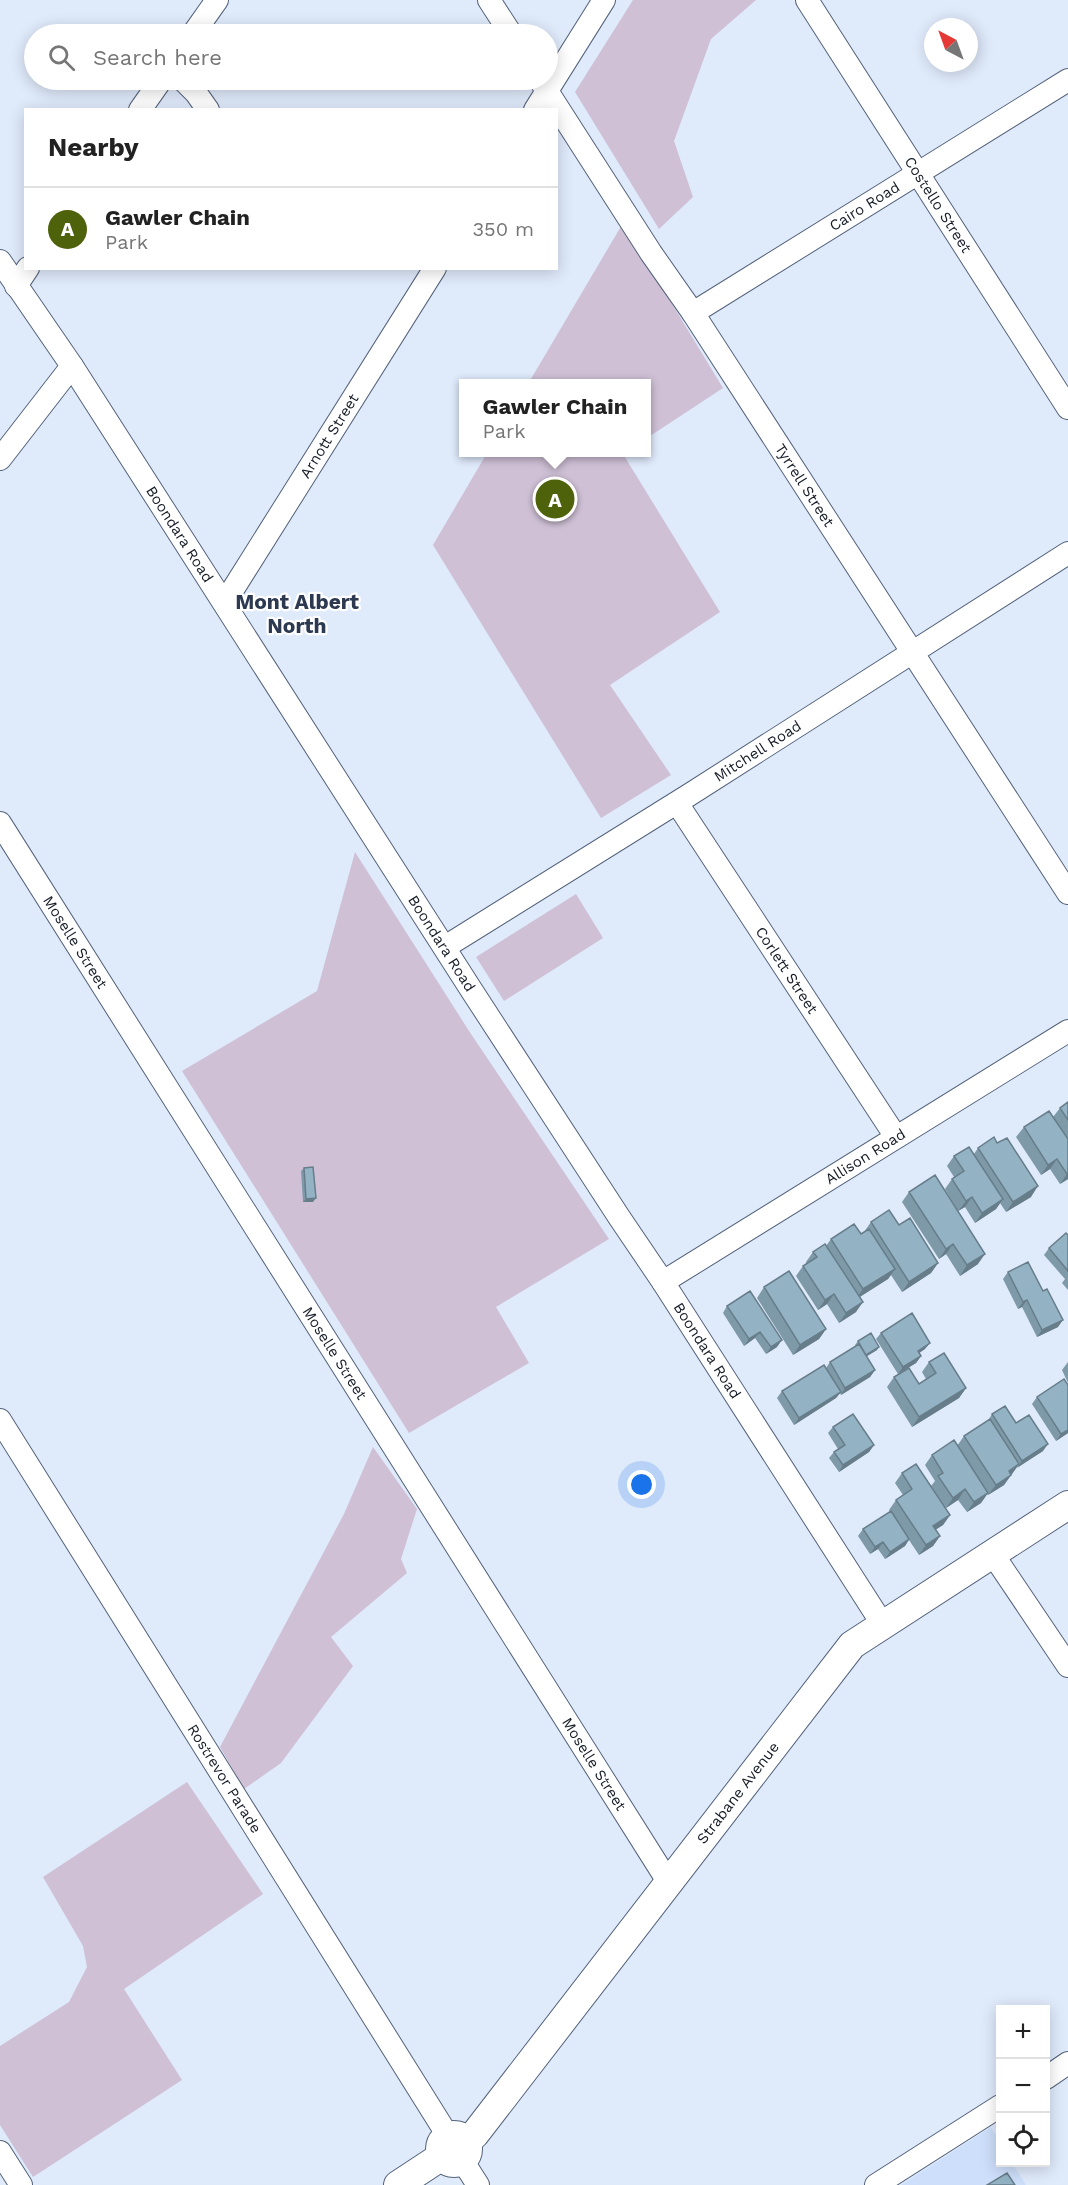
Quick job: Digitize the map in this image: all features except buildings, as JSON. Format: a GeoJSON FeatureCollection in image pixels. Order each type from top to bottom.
{"type":"FeatureCollection","features":[{"type":"Feature","properties":{"kind":"street"},"geometry":{"type":"LineString","coordinates":[[200,24],[217,0]]}},
{"type":"Feature","properties":{"kind":"street"},"geometry":{"type":"LineString","coordinates":[[489,0],[505,24]]}},
{"type":"Feature","properties":{"kind":"street"},"geometry":{"type":"LineString","coordinates":[[558,64],[604,0]]}},
{"type":"Feature","properties":{"kind":"street","name":"Costello Street"},"geometry":{"type":"LineString","coordinates":[[807,0],[1068,408]]}},
{"type":"Feature","properties":{"kind":"street","name":"Cairo Road"},"geometry":{"type":"LineString","coordinates":[[693,313],[1068,80]]}},
{"type":"Feature","properties":{"kind":"street"},"geometry":{"type":"LineString","coordinates":[[141,108],[153,90]]}},
{"type":"Feature","properties":{"kind":"street"},"geometry":{"type":"LineString","coordinates":[[191,90],[206,108]]}},
{"type":"Feature","properties":{"kind":"street"},"geometry":{"type":"LineString","coordinates":[[536,108],[541,90]]}},
{"type":"Feature","properties":{"kind":"street","name":"Tyrrell Street"},"geometry":{"type":"LineString","coordinates":[[546,90],[558,108]]}},
{"type":"Feature","properties":{"kind":"street","name":"Tyrrell Street"},"geometry":{"type":"LineString","coordinates":[[558,108],[1068,893]]}},
{"type":"Feature","properties":{"kind":"street","name":"Boondara Road"},"geometry":{"type":"LineString","coordinates":[[0,261],[22,277],[72,366],[883,1625]]}},
{"type":"Feature","properties":{"kind":"street","name":"Arnott Street"},"geometry":{"type":"LineString","coordinates":[[225,602],[434,270]]}},
{"type":"Feature","properties":{"kind":"street"},"geometry":{"type":"LineString","coordinates":[[0,459],[72,366]]}},
{"type":"Feature","properties":{"kind":"street","name":"Mitchell Road"},"geometry":{"type":"LineString","coordinates":[[445,947],[677,803],[1068,553]]}},
{"type":"Feature","properties":{"kind":"street","name":"Corlett Street"},"geometry":{"type":"LineString","coordinates":[[677,803],[896,1137]]}},
{"type":"Feature","properties":{"kind":"street","name":"Moselle Street"},"geometry":{"type":"LineString","coordinates":[[0,823],[669,1883]]}},
{"type":"Feature","properties":{"kind":"street","name":"Allison Road"},"geometry":{"type":"LineString","coordinates":[[663,1282],[1068,1031]]}},
{"type":"Feature","properties":{"kind":"street","name":"Rostrevor Parade"},"geometry":{"type":"LineString","coordinates":[[0,1420],[478,2185]]}},
{"type":"Feature","properties":{"kind":"street","name":"Strabane Avenue"},"geometry":{"type":"LineString","coordinates":[[398,2185],[475,2134],[852,1645],[1068,1505]]}},
{"type":"Feature","properties":{"kind":"street"},"geometry":{"type":"LineString","coordinates":[[992,1553],[1068,1666]]}},
{"type":"Feature","properties":{"kind":"street"},"geometry":{"type":"LineString","coordinates":[[1050,2075],[1068,2063]]}},
{"type":"Feature","properties":{"kind":"street"},"geometry":{"type":"LineString","coordinates":[[876,2185],[996,2109]]}},
{"type":"Feature","properties":{"kind":"street"},"geometry":{"type":"LineString","coordinates":[[0,2152],[21,2185]]}},
{"type":"Feature","properties":{"kind":"shaded area"},"geometry":{"type":"Polygon","coordinates":[[[633,0],[756,0],[711,39],[674,141],[693,197],[659,229],[575,92],[633,0]]]}},
{"type":"Feature","properties":{"kind":"shaded area"},"geometry":{"type":"Polygon","coordinates":[[[623,223],[723,388],[651,435],[651,379],[531,379],[623,223]]]}},
{"type":"Feature","properties":{"kind":"shaded area"},"geometry":{"type":"Polygon","coordinates":[[[485,457],[625,457],[720,612],[610,685],[671,775],[601,818],[433,545],[485,457]]]}},
{"type":"Feature","properties":{"kind":"shaded area"},"geometry":{"type":"Polygon","coordinates":[[[355,852],[471,1034],[609,1239],[496,1307],[529,1363],[409,1433],[182,1071],[317,991],[355,852]]]}},
{"type":"Feature","properties":{"kind":"shaded area"},"geometry":{"type":"Polygon","coordinates":[[[576,894],[603,938],[504,1001],[476,957],[576,894]]]}},
{"type":"Feature","properties":{"kind":"shaded area"},"geometry":{"type":"Polygon","coordinates":[[[373,1447],[417,1509],[401,1559],[407,1573],[331,1637],[353,1666],[281,1763],[244,1789],[220,1747],[344,1514],[373,1447]]]}},
{"type":"Feature","properties":{"kind":"shaded area"},"geometry":{"type":"Polygon","coordinates":[[[187,1782],[263,1894],[124,1989],[182,2080],[33,2177],[0,2125],[0,2046],[69,2002],[87,1967],[83,1946],[43,1877],[187,1782]]]}},
{"type":"Feature","properties":{"kind":"shaded area"},"geometry":{"type":"Polygon","coordinates":[[[991,2127],[996,2136],[996,2167],[1015,2167],[1026,2185],[901,2185],[991,2127]]]}},
{"type":"Feature","properties":{"kind":"place","name":"Gawler Chain"},"geometry":{"type":"Point","coordinates":[555,499]}},
{"type":"Feature","properties":{"kind":"district","name":"Mont Albert North"},"geometry":{"type":"Point","coordinates":[297,614]}}]}
